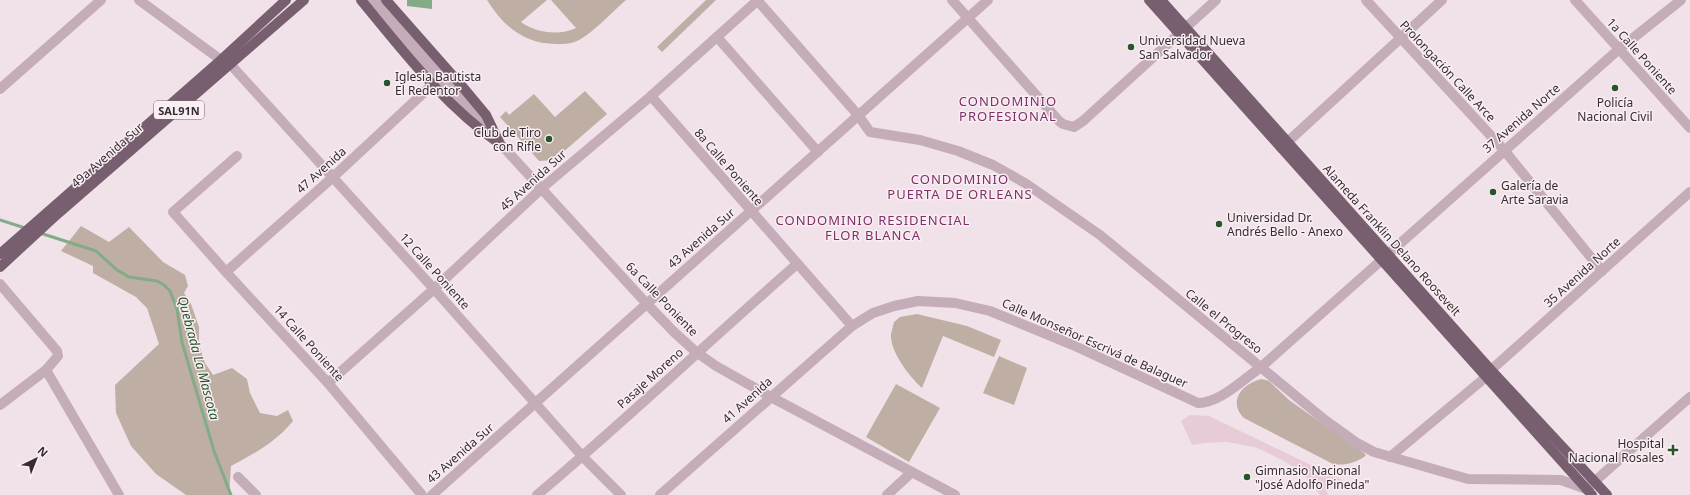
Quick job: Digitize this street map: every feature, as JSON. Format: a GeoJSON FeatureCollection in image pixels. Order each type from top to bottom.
{"type":"FeatureCollection","features":[{"type":"Feature","properties":{"kind":"main road","name":"49a Avenida Sur"},"geometry":{"type":"LineString","coordinates":[[226,63],[286,0]]}},
{"type":"Feature","properties":{"kind":"main road","name":"49a Avenida Sur"},"geometry":{"type":"LineString","coordinates":[[0,254],[21,236],[49,217],[226,63],[304,0]]}},
{"type":"Feature","properties":{"kind":"main road"},"geometry":{"type":"LineString","coordinates":[[361,0],[432,85],[475,125],[500,144]]}},
{"type":"Feature","properties":{"kind":"main road"},"geometry":{"type":"LineString","coordinates":[[386,0],[486,115],[500,144]]}},
{"type":"Feature","properties":{"kind":"main road","name":"Alameda Franklin Delano Roosevelt"},"geometry":{"type":"LineString","coordinates":[[1149,0],[1182,31],[1284,145],[1488,374],[1589,492]]}},
{"type":"Feature","properties":{"kind":"main road","name":"Alameda Franklin Delano Roosevelt"},"geometry":{"type":"LineString","coordinates":[[1161,0],[1182,31]]}},
{"type":"Feature","properties":{"kind":"main road","name":"49a Avenida Sur"},"geometry":{"type":"LineString","coordinates":[[0,267],[36,234],[49,217]]}},
{"type":"Feature","properties":{"kind":"main road","name":"Alameda Franklin Delano Roosevelt"},"geometry":{"type":"LineString","coordinates":[[1488,374],[1607,495]]}},
{"type":"Feature","properties":{"kind":"street"},"geometry":{"type":"LineString","coordinates":[[0,89],[101,0]]}},
{"type":"Feature","properties":{"kind":"street","name":"12 Calle Poniente"},"geometry":{"type":"LineString","coordinates":[[139,0],[226,63],[434,289],[583,457],[621,495]]}},
{"type":"Feature","properties":{"kind":"street","name":"6a Calle Poniente"},"geometry":{"type":"LineString","coordinates":[[368,0],[646,303],[696,352],[734,376],[770,396],[955,495]]}},
{"type":"Feature","properties":{"kind":"street","name":"6a Calle Poniente"},"geometry":{"type":"LineString","coordinates":[[378,0],[453,92]]}},
{"type":"Feature","properties":{"kind":"street"},"geometry":{"type":"LineString","coordinates":[[758,0],[858,115]]}},
{"type":"Feature","properties":{"kind":"street","name":"45 Avenida Sur"},"geometry":{"type":"LineString","coordinates":[[328,382],[434,289],[542,188],[651,96],[758,0]]}},
{"type":"Feature","properties":{"kind":"street"},"geometry":{"type":"LineString","coordinates":[[952,0],[1063,124],[1074,127],[1083,122],[1216,0]]}},
{"type":"Feature","properties":{"kind":"street","name":"43 Avenida Sur"},"geometry":{"type":"LineString","coordinates":[[432,495],[988,0]]}},
{"type":"Feature","properties":{"kind":"street","name":"Prolongación Calle Arce"},"geometry":{"type":"LineString","coordinates":[[1366,0],[1504,150],[1602,272]]}},
{"type":"Feature","properties":{"kind":"street"},"geometry":{"type":"LineString","coordinates":[[1284,145],[1442,0]]}},
{"type":"Feature","properties":{"kind":"street","name":"1a Calle Poniente"},"geometry":{"type":"LineString","coordinates":[[1575,0],[1618,50],[1690,128]]}},
{"type":"Feature","properties":{"kind":"street","name":"37 Avenida Norte"},"geometry":{"type":"LineString","coordinates":[[1198,403],[1206,403],[1221,396],[1260,368],[1618,50],[1681,0]]}},
{"type":"Feature","properties":{"kind":"street"},"geometry":{"type":"LineString","coordinates":[[717,37],[818,152]]}},
{"type":"Feature","properties":{"kind":"street","name":"47 Avenida"},"geometry":{"type":"LineString","coordinates":[[226,272],[332,178],[432,85]]}},
{"type":"Feature","properties":{"kind":"street","name":"8a Calle Poniente"},"geometry":{"type":"LineString","coordinates":[[651,96],[852,326]]}},
{"type":"Feature","properties":{"kind":"street","name":"Calle el Progreso"},"geometry":{"type":"LineString","coordinates":[[858,115],[870,132],[920,140],[958,151],[993,165],[1025,183],[1100,235],[1325,420],[1374,452],[1468,479],[1561,480],[1589,492]]}},
{"type":"Feature","properties":{"kind":"street","name":"14 Calle Poniente"},"geometry":{"type":"LineString","coordinates":[[237,156],[173,212],[226,272],[328,382],[422,495]]}},
{"type":"Feature","properties":{"kind":"street","name":"35 Avenida Norte"},"geometry":{"type":"LineString","coordinates":[[1390,457],[1488,374],[1690,192]]}},
{"type":"Feature","properties":{"kind":"street","name":"Pasaje Moreno"},"geometry":{"type":"LineString","coordinates":[[538,495],[583,457],[696,352],[797,264]]}},
{"type":"Feature","properties":{"kind":"street"},"geometry":{"type":"LineString","coordinates":[[0,284],[57,351],[58,356],[46,370],[0,405]]}},
{"type":"Feature","properties":{"kind":"street","name":"Calle Monseñor Escrivá de Balaguer"},"geometry":{"type":"LineString","coordinates":[[852,326],[873,313],[894,306],[918,301],[955,303],[990,311],[1073,345],[1198,403]]}},
{"type":"Feature","properties":{"kind":"street","name":"41 Avenida"},"geometry":{"type":"LineString","coordinates":[[660,495],[770,396],[852,326]]}},
{"type":"Feature","properties":{"kind":"street"},"geometry":{"type":"LineString","coordinates":[[46,370],[119,495]]}},
{"type":"Feature","properties":{"kind":"street"},"geometry":{"type":"LineString","coordinates":[[1589,492],[1594,481],[1690,397]]}},
{"type":"Feature","properties":{"kind":"street"},"geometry":{"type":"LineString","coordinates":[[887,495],[912,472]]}},
{"type":"Feature","properties":{"kind":"street"},"geometry":{"type":"LineString","coordinates":[[238,477],[256,495]]}},
{"type":"Feature","properties":{"kind":"shaded area"},"geometry":{"type":"Polygon","coordinates":[[[407,0],[432,0],[432,9],[407,6],[407,0]]]}},
{"type":"Feature","properties":{"kind":"shaded area"},"geometry":{"type":"Polygon","coordinates":[[[487,0],[547,0],[521,22],[534,29],[555,33],[576,28],[551,0],[626,0],[597,27],[579,40],[571,43],[556,44],[534,41],[516,32],[500,18],[487,0]]]}},
{"type":"Feature","properties":{"kind":"shaded area"},"geometry":{"type":"Polygon","coordinates":[[[706,0],[716,0],[662,52],[657,47],[706,0]]]}},
{"type":"Feature","properties":{"kind":"shaded area","name":"Club de Tiro con Rifle"},"geometry":{"type":"Polygon","coordinates":[[[585,91],[607,114],[554,160],[539,161],[500,117],[506,111],[509,115],[534,94],[555,117],[585,91]]]}},
{"type":"Feature","properties":{"kind":"shaded area"},"geometry":{"type":"Polygon","coordinates":[[[81,226],[109,242],[129,227],[163,262],[185,275],[188,286],[184,293],[191,304],[199,327],[199,345],[205,363],[213,375],[232,368],[247,379],[250,393],[260,413],[277,416],[288,410],[293,421],[280,435],[265,446],[231,466],[229,495],[186,495],[156,474],[131,446],[116,413],[115,385],[159,344],[147,308],[136,297],[93,273],[93,266],[61,251],[81,226]]]}},
{"type":"Feature","properties":{"kind":"shaded area"},"geometry":{"type":"Polygon","coordinates":[[[917,314],[967,326],[1001,340],[994,357],[943,336],[922,388],[901,363],[894,348],[891,334],[894,322],[900,317],[917,314]]]}},
{"type":"Feature","properties":{"kind":"shaded area"},"geometry":{"type":"Polygon","coordinates":[[[999,356],[1027,368],[1014,405],[983,393],[999,356]]]}},
{"type":"Feature","properties":{"kind":"shaded area"},"geometry":{"type":"Polygon","coordinates":[[[1262,379],[1269,381],[1289,400],[1366,455],[1349,464],[1333,464],[1244,418],[1239,412],[1237,399],[1243,389],[1249,384],[1262,379]]]}},
{"type":"Feature","properties":{"kind":"shaded area"},"geometry":{"type":"Polygon","coordinates":[[[896,384],[940,408],[909,462],[866,437],[896,384]]]}},
{"type":"Feature","properties":{"kind":"shaded area"},"geometry":{"type":"Polygon","coordinates":[[[1190,415],[1209,416],[1342,480],[1342,484],[1336,481],[1332,483],[1327,486],[1326,490],[1328,495],[1320,495],[1306,477],[1296,469],[1284,461],[1254,447],[1227,442],[1192,445],[1181,421],[1190,415]]]}},
{"type":"Feature","properties":{"kind":"waterway","name":"Quebrada La Mascota"},"geometry":{"type":"LineString","coordinates":[[0,220],[25,228]]}},
{"type":"Feature","properties":{"kind":"waterway","name":"Quebrada La Mascota"},"geometry":{"type":"LineString","coordinates":[[40,233],[96,251],[117,270],[129,277],[157,281],[170,291],[177,309],[182,342],[214,451],[231,495]]}},
{"type":"Feature","properties":{"kind":"place","name":"Universidad Nueva San Salvador"},"geometry":{"type":"Point","coordinates":[1131,47]}},
{"type":"Feature","properties":{"kind":"place","name":"Iglesia Bautista El Redentor"},"geometry":{"type":"Point","coordinates":[387,83]}},
{"type":"Feature","properties":{"kind":"place","name":"Policía Nacional Civil"},"geometry":{"type":"Point","coordinates":[1615,88]}},
{"type":"Feature","properties":{"kind":"place","name":"Club de Tiro con Rifle"},"geometry":{"type":"Point","coordinates":[549,139]}},
{"type":"Feature","properties":{"kind":"place","name":"Galería de Arte Saravia"},"geometry":{"type":"Point","coordinates":[1493,192]}},
{"type":"Feature","properties":{"kind":"place","name":"Universidad Dr. Andrés Bello - Anexo"},"geometry":{"type":"Point","coordinates":[1219,224]}},
{"type":"Feature","properties":{"kind":"place","name":"Hospital Nacional Rosales"},"geometry":{"type":"Point","coordinates":[1673,450]}},
{"type":"Feature","properties":{"kind":"place","name":"Gimnasio Nacional \"José Adolfo Pineda\""},"geometry":{"type":"Point","coordinates":[1247,477]}},
{"type":"Feature","properties":{"kind":"district","name":"CONDOMINIO PROFESIONAL"},"geometry":{"type":"Point","coordinates":[1008,108]}},
{"type":"Feature","properties":{"kind":"district","name":"CONDOMINIO PUERTA DE ORLEANS"},"geometry":{"type":"Point","coordinates":[960,186]}},
{"type":"Feature","properties":{"kind":"district","name":"CONDOMINIO RESIDENCIAL FLOR BLANCA"},"geometry":{"type":"Point","coordinates":[873,228]}}]}
